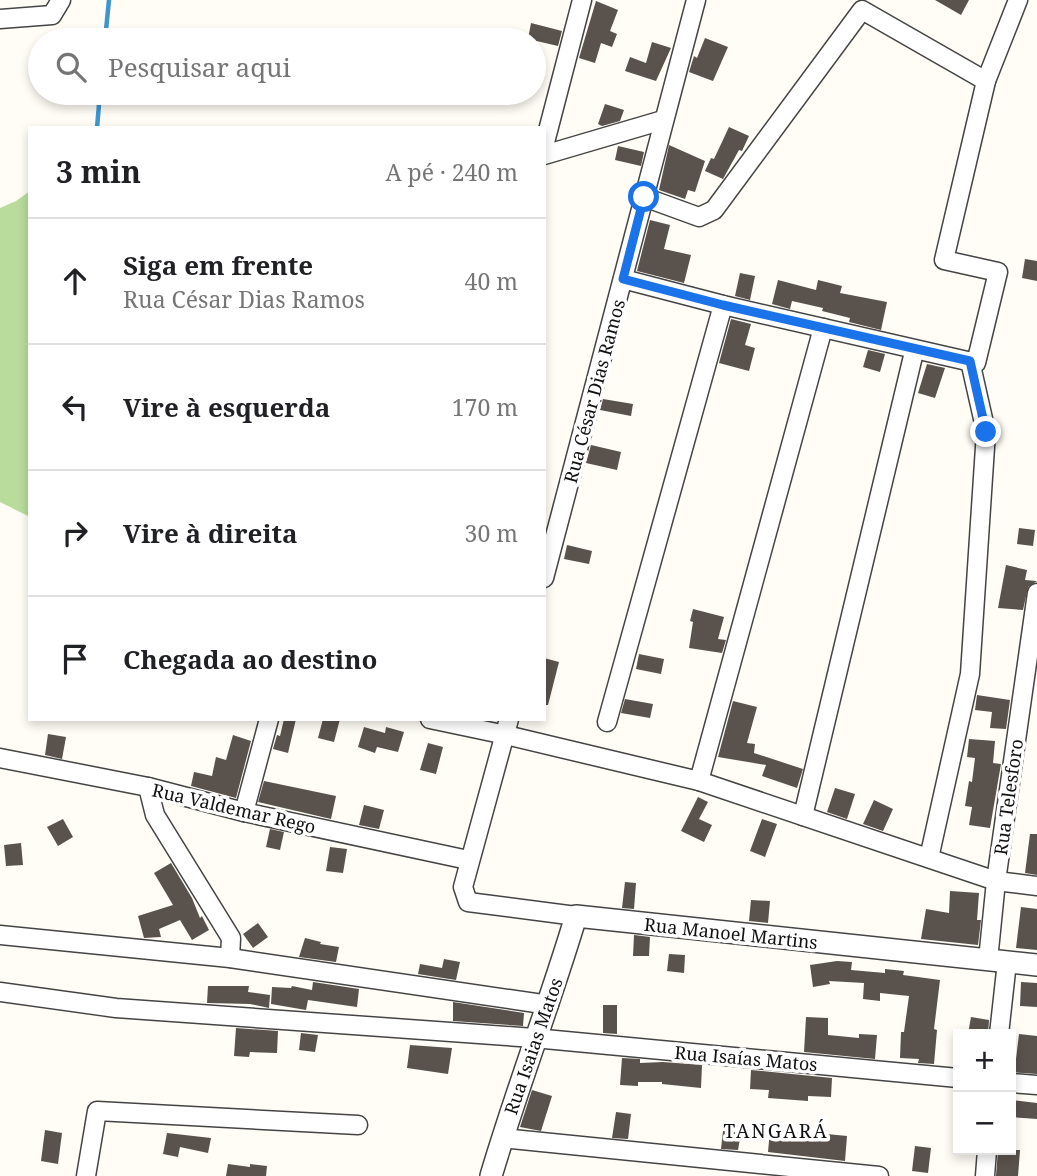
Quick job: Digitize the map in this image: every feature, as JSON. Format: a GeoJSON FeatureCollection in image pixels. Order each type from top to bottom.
{"type":"FeatureCollection","features":[{"type":"Feature","properties":{"kind":"street"},"geometry":{"type":"LineString","coordinates":[[0,19],[52,15],[61,0]]}},
{"type":"Feature","properties":{"kind":"street"},"geometry":{"type":"LineString","coordinates":[[546,138],[582,0]]}},
{"type":"Feature","properties":{"kind":"street","name":"Rua César Dias Ramos"},"geometry":{"type":"LineString","coordinates":[[546,570],[696,0]]}},
{"type":"Feature","properties":{"kind":"street"},"geometry":{"type":"LineString","coordinates":[[623,279],[723,305],[976,363],[998,272],[944,260],[986,82],[1018,0]]}},
{"type":"Feature","properties":{"kind":"street"},"geometry":{"type":"LineString","coordinates":[[644,197],[699,217],[714,210],[862,10],[986,82]]}},
{"type":"Feature","properties":{"kind":"street"},"geometry":{"type":"LineString","coordinates":[[546,154],[663,120]]}},
{"type":"Feature","properties":{"kind":"street"},"geometry":{"type":"LineString","coordinates":[[607,722],[723,305]]}},
{"type":"Feature","properties":{"kind":"street"},"geometry":{"type":"LineString","coordinates":[[699,781],[823,328]]}},
{"type":"Feature","properties":{"kind":"street"},"geometry":{"type":"LineString","coordinates":[[803,816],[914,352]]}},
{"type":"Feature","properties":{"kind":"street"},"geometry":{"type":"LineString","coordinates":[[929,858],[970,674],[986,432],[970,361]]}},
{"type":"Feature","properties":{"kind":"street","name":"Rua Telesforo"},"geometry":{"type":"LineString","coordinates":[[999,1029],[996,881],[1030,689],[1037,593]]}},
{"type":"Feature","properties":{"kind":"street"},"geometry":{"type":"LineString","coordinates":[[244,812],[268,721]]}},
{"type":"Feature","properties":{"kind":"street"},"geometry":{"type":"LineString","coordinates":[[449,721],[507,727],[699,781],[996,881],[1037,886]]}},
{"type":"Feature","properties":{"kind":"street"},"geometry":{"type":"LineString","coordinates":[[468,860],[507,727]]}},
{"type":"Feature","properties":{"kind":"street","name":"Rua Valdemar Rego"},"geometry":{"type":"LineString","coordinates":[[0,758],[148,787],[244,812],[468,860]]}},
{"type":"Feature","properties":{"kind":"street"},"geometry":{"type":"LineString","coordinates":[[148,787],[155,815],[231,938],[230,958]]}},
{"type":"Feature","properties":{"kind":"street","name":"Rua Manoel Martins"},"geometry":{"type":"LineString","coordinates":[[468,860],[463,887],[468,902],[1037,965]]}},
{"type":"Feature","properties":{"kind":"street","name":"Rua Isaias Matos"},"geometry":{"type":"LineString","coordinates":[[491,1176],[576,916]]}},
{"type":"Feature","properties":{"kind":"street"},"geometry":{"type":"LineString","coordinates":[[0,935],[230,958],[549,1004]]}},
{"type":"Feature","properties":{"kind":"street","name":"Rua Isaías Matos"},"geometry":{"type":"LineString","coordinates":[[0,992],[116,1008],[534,1038],[953,1078]]}},
{"type":"Feature","properties":{"kind":"street"},"geometry":{"type":"LineString","coordinates":[[1016,1083],[1037,1085]]}},
{"type":"Feature","properties":{"kind":"street"},"geometry":{"type":"LineString","coordinates":[[86,1176],[97,1111],[358,1125]]}},
{"type":"Feature","properties":{"kind":"street"},"geometry":{"type":"LineString","coordinates":[[502,1138],[879,1176]]}},
{"type":"Feature","properties":{"kind":"street"},"geometry":{"type":"LineString","coordinates":[[985,1176],[987,1155]]}},
{"type":"Feature","properties":{"kind":"green space"},"geometry":{"type":"Polygon","coordinates":[[[28,192],[28,516],[0,502],[0,208],[28,192]]]}},
{"type":"Feature","properties":{"kind":"building"},"geometry":{"type":"Polygon","coordinates":[[[935,0],[969,0],[961,15],[935,0]]]}},
{"type":"Feature","properties":{"kind":"building"},"geometry":{"type":"Polygon","coordinates":[[[596,1],[618,10],[610,31],[617,34],[612,47],[601,43],[595,63],[579,58],[596,1]]]}},
{"type":"Feature","properties":{"kind":"building"},"geometry":{"type":"Polygon","coordinates":[[[531,23],[562,31],[558,46],[546,43],[546,28],[530,28],[531,23]]]}},
{"type":"Feature","properties":{"kind":"building"},"geometry":{"type":"Polygon","coordinates":[[[705,38],[728,47],[713,81],[689,72],[694,56],[697,58],[705,38]]]}},
{"type":"Feature","properties":{"kind":"building"},"geometry":{"type":"Polygon","coordinates":[[[652,42],[671,48],[656,81],[625,71],[630,57],[646,63],[652,42]]]}},
{"type":"Feature","properties":{"kind":"building"},"geometry":{"type":"Polygon","coordinates":[[[605,104],[624,110],[620,121],[602,126],[598,124],[605,104]]]}},
{"type":"Feature","properties":{"kind":"building"},"geometry":{"type":"Polygon","coordinates":[[[729,127],[749,136],[723,179],[705,171],[711,158],[714,159],[729,127]]]}},
{"type":"Feature","properties":{"kind":"building"},"geometry":{"type":"Polygon","coordinates":[[[669,145],[705,161],[695,192],[688,190],[685,199],[659,190],[669,145]]]}},
{"type":"Feature","properties":{"kind":"building"},"geometry":{"type":"Polygon","coordinates":[[[618,146],[644,152],[641,166],[615,160],[618,146]]]}},
{"type":"Feature","properties":{"kind":"building"},"geometry":{"type":"Polygon","coordinates":[[[650,220],[670,225],[664,249],[691,255],[684,283],[637,271],[650,220]]]}},
{"type":"Feature","properties":{"kind":"building"},"geometry":{"type":"Polygon","coordinates":[[[1025,259],[1037,261],[1037,281],[1022,278],[1025,259]]]}},
{"type":"Feature","properties":{"kind":"building"},"geometry":{"type":"Polygon","coordinates":[[[740,273],[755,276],[750,300],[735,296],[740,273]]]}},
{"type":"Feature","properties":{"kind":"building"},"geometry":{"type":"Polygon","coordinates":[[[778,280],[816,290],[818,280],[842,286],[840,293],[887,302],[881,330],[849,322],[850,318],[822,311],[823,308],[792,301],[790,309],[772,304],[778,280]]]}},
{"type":"Feature","properties":{"kind":"building"},"geometry":{"type":"Polygon","coordinates":[[[731,319],[751,324],[745,345],[755,348],[749,371],[719,363],[731,319]]]}},
{"type":"Feature","properties":{"kind":"building"},"geometry":{"type":"Polygon","coordinates":[[[868,350],[885,354],[880,372],[863,367],[868,350]]]}},
{"type":"Feature","properties":{"kind":"building"},"geometry":{"type":"Polygon","coordinates":[[[927,364],[945,368],[935,398],[918,393],[927,364]]]}},
{"type":"Feature","properties":{"kind":"building"},"geometry":{"type":"Polygon","coordinates":[[[603,399],[633,404],[631,416],[600,410],[603,399]]]}},
{"type":"Feature","properties":{"kind":"building"},"geometry":{"type":"Polygon","coordinates":[[[591,445],[621,452],[617,470],[586,463],[591,445]]]}},
{"type":"Feature","properties":{"kind":"building"},"geometry":{"type":"Polygon","coordinates":[[[1019,528],[1035,530],[1033,546],[1017,544],[1019,528]]]}},
{"type":"Feature","properties":{"kind":"building"},"geometry":{"type":"Polygon","coordinates":[[[567,545],[592,551],[589,564],[564,559],[567,545]]]}},
{"type":"Feature","properties":{"kind":"building"},"geometry":{"type":"Polygon","coordinates":[[[1006,565],[1027,570],[1025,580],[1037,581],[1028,587],[1023,610],[998,608],[1006,565]]]}},
{"type":"Feature","properties":{"kind":"building"},"geometry":{"type":"Polygon","coordinates":[[[693,609],[724,617],[718,639],[726,640],[722,653],[689,648],[693,609]]]}},
{"type":"Feature","properties":{"kind":"building"},"geometry":{"type":"Polygon","coordinates":[[[639,654],[664,659],[661,674],[636,669],[639,654]]]}},
{"type":"Feature","properties":{"kind":"building"},"geometry":{"type":"Polygon","coordinates":[[[546,659],[559,662],[546,705],[546,659]]]}},
{"type":"Feature","properties":{"kind":"building"},"geometry":{"type":"Polygon","coordinates":[[[977,695],[1010,700],[1006,729],[990,728],[992,712],[975,710],[977,695]]]}},
{"type":"Feature","properties":{"kind":"building"},"geometry":{"type":"Polygon","coordinates":[[[625,699],[653,704],[650,718],[621,713],[625,699]]]}},
{"type":"Feature","properties":{"kind":"building"},"geometry":{"type":"Polygon","coordinates":[[[733,701],[757,707],[747,743],[755,744],[754,753],[803,769],[797,788],[762,776],[766,765],[718,757],[733,701]]]}},
{"type":"Feature","properties":{"kind":"building"},"geometry":{"type":"Polygon","coordinates":[[[284,721],[296,721],[288,753],[273,749],[277,735],[280,736],[284,721]]]}},
{"type":"Feature","properties":{"kind":"building"},"geometry":{"type":"Polygon","coordinates":[[[322,721],[339,721],[334,742],[318,738],[322,721]]]}},
{"type":"Feature","properties":{"kind":"building"},"geometry":{"type":"Polygon","coordinates":[[[364,727],[385,733],[386,727],[404,732],[398,752],[377,747],[375,753],[358,747],[364,727]]]}},
{"type":"Feature","properties":{"kind":"building"},"geometry":{"type":"Polygon","coordinates":[[[48,734],[66,737],[62,759],[45,755],[48,734]]]}},
{"type":"Feature","properties":{"kind":"building"},"geometry":{"type":"Polygon","coordinates":[[[233,735],[251,741],[236,798],[191,786],[194,772],[212,776],[216,757],[226,760],[233,735]]]}},
{"type":"Feature","properties":{"kind":"building"},"geometry":{"type":"Polygon","coordinates":[[[969,739],[995,741],[993,763],[1001,764],[990,828],[969,825],[972,807],[965,806],[975,758],[967,757],[969,739]]]}},
{"type":"Feature","properties":{"kind":"building"},"geometry":{"type":"Polygon","coordinates":[[[428,743],[443,747],[436,774],[420,770],[428,743]]]}},
{"type":"Feature","properties":{"kind":"building"},"geometry":{"type":"Polygon","coordinates":[[[264,781],[336,796],[331,819],[258,802],[264,781]]]}},
{"type":"Feature","properties":{"kind":"building"},"geometry":{"type":"Polygon","coordinates":[[[835,788],[855,794],[847,819],[827,812],[835,788]]]}},
{"type":"Feature","properties":{"kind":"building"},"geometry":{"type":"Polygon","coordinates":[[[698,797],[708,802],[699,819],[712,825],[704,842],[681,831],[698,797]]]}},
{"type":"Feature","properties":{"kind":"building"},"geometry":{"type":"Polygon","coordinates":[[[874,800],[893,809],[883,831],[863,824],[874,800]]]}},
{"type":"Feature","properties":{"kind":"building"},"geometry":{"type":"Polygon","coordinates":[[[364,805],[384,810],[379,829],[359,825],[364,805]]]}},
{"type":"Feature","properties":{"kind":"building"},"geometry":{"type":"Polygon","coordinates":[[[63,819],[73,837],[58,846],[47,827],[63,819]]]}},
{"type":"Feature","properties":{"kind":"building"},"geometry":{"type":"Polygon","coordinates":[[[762,819],[777,824],[765,857],[750,851],[762,819]]]}},
{"type":"Feature","properties":{"kind":"building"},"geometry":{"type":"Polygon","coordinates":[[[270,829],[284,832],[280,850],[266,847],[270,829]]]}},
{"type":"Feature","properties":{"kind":"building"},"geometry":{"type":"Polygon","coordinates":[[[1030,834],[1037,834],[1037,875],[1025,873],[1030,834]]]}},
{"type":"Feature","properties":{"kind":"building"},"geometry":{"type":"Polygon","coordinates":[[[21,843],[23,865],[6,866],[4,845],[21,843]]]}},
{"type":"Feature","properties":{"kind":"building"},"geometry":{"type":"Polygon","coordinates":[[[330,847],[347,849],[343,873],[326,871],[330,847]]]}},
{"type":"Feature","properties":{"kind":"building"},"geometry":{"type":"Polygon","coordinates":[[[171,863],[209,930],[192,940],[180,920],[159,929],[161,937],[144,938],[138,916],[173,905],[154,873],[171,863]]]}},
{"type":"Feature","properties":{"kind":"building"},"geometry":{"type":"Polygon","coordinates":[[[625,882],[636,883],[634,909],[622,908],[625,882]]]}},
{"type":"Feature","properties":{"kind":"building"},"geometry":{"type":"Polygon","coordinates":[[[950,891],[979,893],[977,920],[981,920],[978,945],[921,939],[926,909],[949,913],[950,891]]]}},
{"type":"Feature","properties":{"kind":"building"},"geometry":{"type":"Polygon","coordinates":[[[751,900],[770,901],[768,923],[749,921],[751,900]]]}},
{"type":"Feature","properties":{"kind":"building"},"geometry":{"type":"Polygon","coordinates":[[[1021,907],[1037,909],[1037,950],[1016,948],[1021,907]]]}},
{"type":"Feature","properties":{"kind":"building"},"geometry":{"type":"Polygon","coordinates":[[[258,923],[268,937],[253,948],[243,934],[258,923]]]}},
{"type":"Feature","properties":{"kind":"building"},"geometry":{"type":"Polygon","coordinates":[[[634,935],[650,937],[649,956],[633,956],[634,935]]]}},
{"type":"Feature","properties":{"kind":"building"},"geometry":{"type":"Polygon","coordinates":[[[305,938],[339,947],[336,962],[299,957],[305,938]]]}},
{"type":"Feature","properties":{"kind":"building"},"geometry":{"type":"Polygon","coordinates":[[[669,954],[685,955],[684,973],[667,971],[669,954]]]}},
{"type":"Feature","properties":{"kind":"building"},"geometry":{"type":"Polygon","coordinates":[[[444,959],[460,962],[456,980],[418,974],[420,964],[442,968],[444,959]]]}},
{"type":"Feature","properties":{"kind":"building"},"geometry":{"type":"Polygon","coordinates":[[[852,962],[851,970],[885,973],[885,969],[904,971],[903,975],[940,980],[934,1029],[937,1030],[934,1064],[918,1063],[919,1059],[900,1058],[901,1032],[904,1032],[909,996],[880,993],[880,1001],[863,999],[864,983],[829,981],[830,984],[813,987],[810,965],[852,962]]]}},
{"type":"Feature","properties":{"kind":"building"},"geometry":{"type":"Polygon","coordinates":[[[313,982],[359,989],[357,1007],[308,1000],[306,1010],[271,1004],[272,987],[292,986],[312,990],[313,982]]]}},
{"type":"Feature","properties":{"kind":"building"},"geometry":{"type":"Polygon","coordinates":[[[1021,982],[1037,983],[1037,1007],[1020,1006],[1021,982]]]}},
{"type":"Feature","properties":{"kind":"building"},"geometry":{"type":"Polygon","coordinates":[[[208,986],[249,986],[248,992],[270,995],[269,1008],[250,1004],[207,1003],[208,986]]]}},
{"type":"Feature","properties":{"kind":"building"},"geometry":{"type":"Polygon","coordinates":[[[453,1002],[524,1013],[523,1026],[453,1021],[453,1002]]]}},
{"type":"Feature","properties":{"kind":"building"},"geometry":{"type":"Polygon","coordinates":[[[603,1005],[617,1005],[617,1034],[603,1033],[603,1005]]]}},
{"type":"Feature","properties":{"kind":"building"},"geometry":{"type":"Polygon","coordinates":[[[806,1017],[828,1018],[828,1035],[859,1038],[859,1034],[877,1035],[875,1059],[804,1052],[806,1017]]]}},
{"type":"Feature","properties":{"kind":"building"},"geometry":{"type":"Polygon","coordinates":[[[971,1017],[989,1020],[988,1029],[969,1029],[971,1017]]]}},
{"type":"Feature","properties":{"kind":"building"},"geometry":{"type":"Polygon","coordinates":[[[236,1028],[278,1031],[277,1053],[250,1052],[249,1057],[234,1056],[236,1028]]]}},
{"type":"Feature","properties":{"kind":"building"},"geometry":{"type":"Polygon","coordinates":[[[301,1033],[318,1035],[315,1052],[299,1050],[301,1033]]]}},
{"type":"Feature","properties":{"kind":"building"},"geometry":{"type":"Polygon","coordinates":[[[1019,1034],[1037,1036],[1037,1074],[1016,1072],[1019,1034]]]}},
{"type":"Feature","properties":{"kind":"building"},"geometry":{"type":"Polygon","coordinates":[[[410,1045],[452,1048],[448,1074],[407,1068],[410,1045]]]}},
{"type":"Feature","properties":{"kind":"building"},"geometry":{"type":"Polygon","coordinates":[[[622,1058],[640,1059],[640,1063],[702,1065],[701,1088],[662,1082],[638,1082],[638,1086],[620,1085],[622,1058]]]}},
{"type":"Feature","properties":{"kind":"building"},"geometry":{"type":"Polygon","coordinates":[[[751,1070],[832,1078],[831,1097],[808,1096],[808,1101],[768,1098],[769,1090],[750,1089],[751,1070]]]}},
{"type":"Feature","properties":{"kind":"building"},"geometry":{"type":"Polygon","coordinates":[[[532,1090],[552,1096],[541,1131],[520,1127],[532,1090]]]}},
{"type":"Feature","properties":{"kind":"building"},"geometry":{"type":"Polygon","coordinates":[[[1016,1101],[1037,1103],[1037,1119],[1016,1117],[1016,1101]]]}},
{"type":"Feature","properties":{"kind":"building"},"geometry":{"type":"Polygon","coordinates":[[[616,1112],[631,1114],[628,1139],[612,1138],[616,1112]]]}},
{"type":"Feature","properties":{"kind":"building"},"geometry":{"type":"Polygon","coordinates":[[[815,1129],[827,1130],[827,1134],[847,1136],[845,1161],[768,1152],[770,1130],[815,1134],[815,1129]]]}},
{"type":"Feature","properties":{"kind":"building"},"geometry":{"type":"Polygon","coordinates":[[[45,1130],[62,1133],[58,1164],[41,1161],[45,1130]]]}},
{"type":"Feature","properties":{"kind":"building"},"geometry":{"type":"Polygon","coordinates":[[[723,1131],[741,1133],[738,1150],[721,1149],[723,1131]]]}},
{"type":"Feature","properties":{"kind":"building"},"geometry":{"type":"Polygon","coordinates":[[[167,1133],[211,1138],[208,1153],[180,1147],[178,1157],[163,1154],[167,1133]]]}},
{"type":"Feature","properties":{"kind":"building"},"geometry":{"type":"Polygon","coordinates":[[[915,1146],[931,1148],[928,1173],[912,1171],[915,1146]]]}},
{"type":"Feature","properties":{"kind":"building"},"geometry":{"type":"Polygon","coordinates":[[[1016,1150],[1020,1150],[1018,1176],[996,1176],[998,1155],[1016,1155],[1016,1150]]]}},
{"type":"Feature","properties":{"kind":"building"},"geometry":{"type":"Polygon","coordinates":[[[228,1164],[267,1166],[266,1176],[226,1176],[228,1164]]]}},
{"type":"Feature","properties":{"kind":"waterway"},"geometry":{"type":"LineString","coordinates":[[106,28],[109,0]]}},
{"type":"Feature","properties":{"kind":"waterway"},"geometry":{"type":"LineString","coordinates":[[97,126],[99,105]]}},
{"type":"Feature","properties":{"kind":"district","name":"TANGARÁ"},"geometry":{"type":"Point","coordinates":[776,1131]}},
{"type":"Feature","properties":{"kind":"route"},"geometry":{"type":"LineString","coordinates":[[644,197],[623,279],[723,305],[970,361],[986,432]]}}]}
